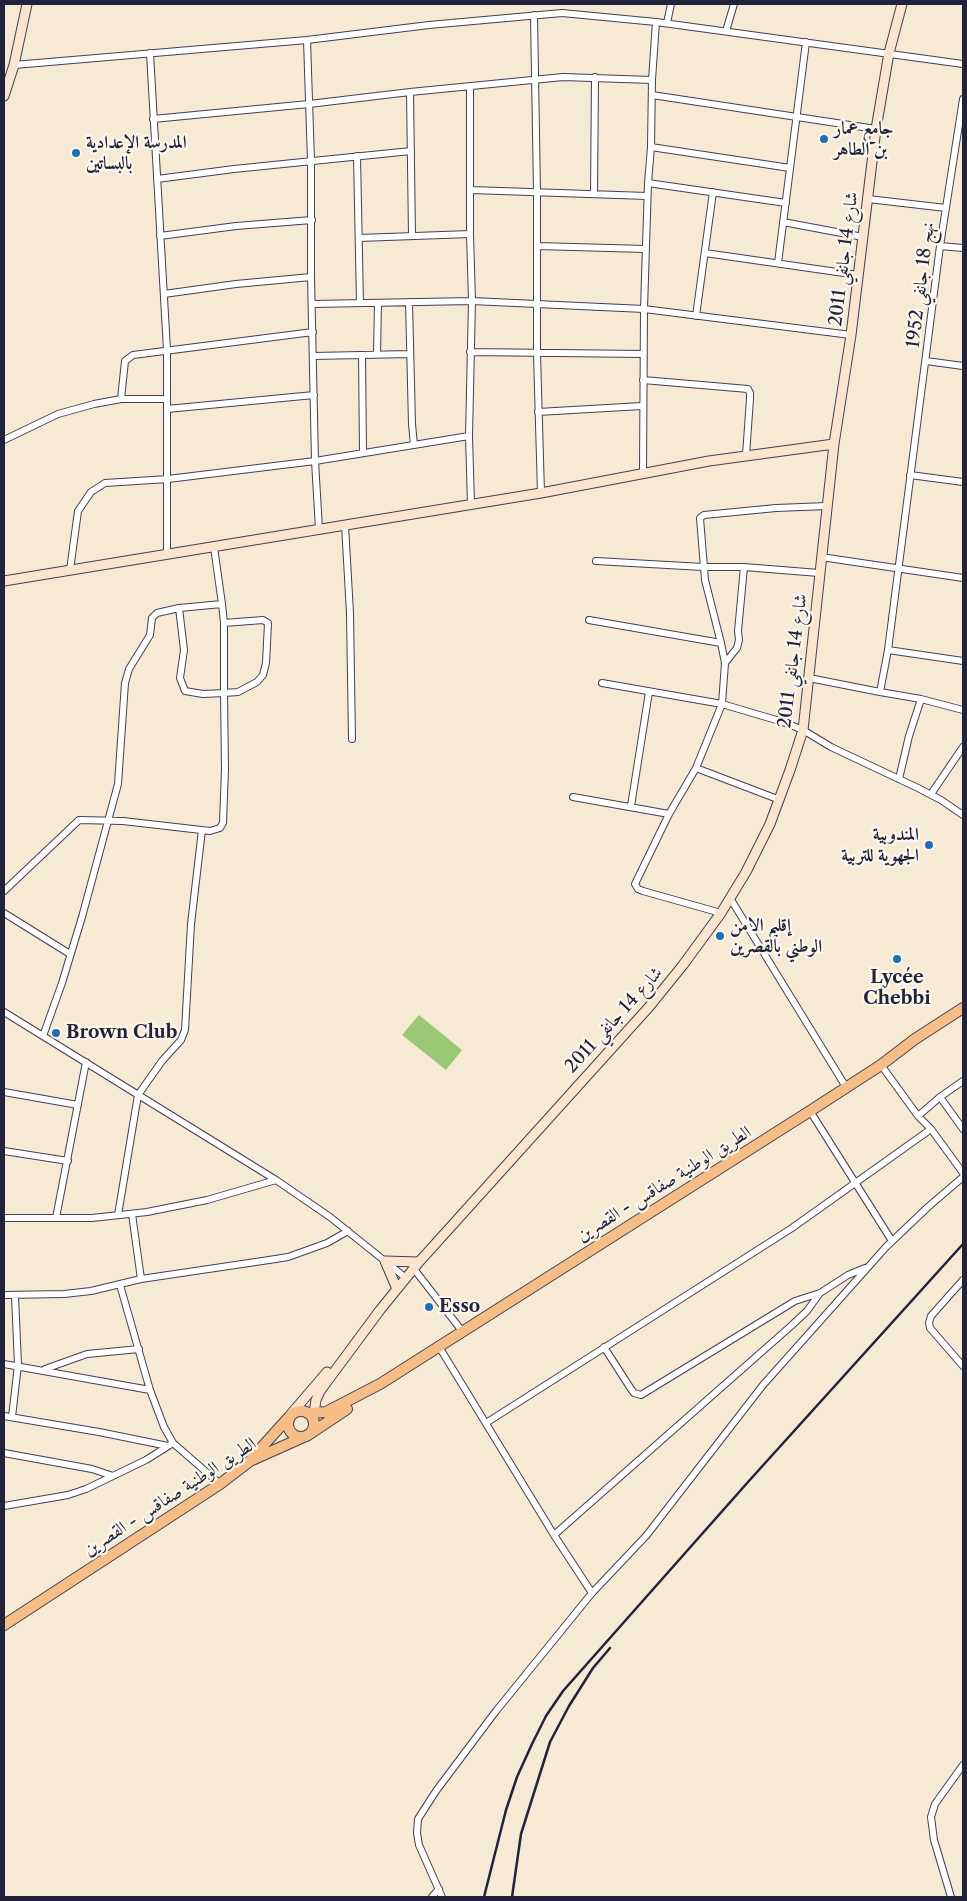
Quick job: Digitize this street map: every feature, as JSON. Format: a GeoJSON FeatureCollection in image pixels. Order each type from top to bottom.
{"type":"FeatureCollection","features":[{"type":"Feature","properties":{"kind":"main road"},"geometry":{"type":"LineString","coordinates":[[4,96],[14,65],[27,4]]}},
{"type":"Feature","properties":{"kind":"main road","name":"شارع 14 جانفي 2011"},"geometry":{"type":"LineString","coordinates":[[311,1415],[320,1391],[347,1353],[406,1278],[649,1007],[683,965],[730,898],[759,847],[780,800],[803,730],[834,444],[851,335],[876,129],[889,53],[902,4]]}},
{"type":"Feature","properties":{"kind":"main road"},"geometry":{"type":"LineString","coordinates":[[4,581],[541,493],[643,472],[746,455],[834,444]]}},
{"type":"Feature","properties":{"kind":"main road","name":"الطريق الوطنية صفاقس - القصرين"},"geometry":{"type":"LineString","coordinates":[[311,1415],[336,1408],[380,1384],[438,1345],[810,1111],[963,1009]]}},
{"type":"Feature","properties":{"kind":"main road"},"geometry":{"type":"LineString","coordinates":[[385,1261],[416,1266]]}},
{"type":"Feature","properties":{"kind":"main road"},"geometry":{"type":"LineString","coordinates":[[385,1261],[397,1289]]}},
{"type":"Feature","properties":{"kind":"main road","name":"شارع 14 جانفي 2011"},"geometry":{"type":"LineString","coordinates":[[250,1461],[319,1381],[347,1353]]}},
{"type":"Feature","properties":{"kind":"main road","name":"الطريق الوطنية صفاقس - القصرين"},"geometry":{"type":"LineString","coordinates":[[4,1625],[220,1484],[250,1461],[308,1435],[366,1396],[380,1384]]}},
{"type":"Feature","properties":{"kind":"main road"},"geometry":{"type":"LineString","coordinates":[[299,1411],[311,1415],[313,1428],[308,1435],[300,1437],[292,1433],[288,1426],[289,1418],[292,1414],[299,1411]]}},
{"type":"Feature","properties":{"kind":"street"},"geometry":{"type":"LineString","coordinates":[[667,23],[671,4]]}},
{"type":"Feature","properties":{"kind":"street"},"geometry":{"type":"LineString","coordinates":[[726,31],[734,4]]}},
{"type":"Feature","properties":{"kind":"street"},"geometry":{"type":"LineString","coordinates":[[14,65],[307,40],[534,15],[571,14],[667,23],[963,64]]}},
{"type":"Feature","properties":{"kind":"street"},"geometry":{"type":"LineString","coordinates":[[534,15],[537,192],[536,304],[541,493]]}},
{"type":"Feature","properties":{"kind":"street"},"geometry":{"type":"LineString","coordinates":[[643,472],[644,309],[652,80],[656,22]]}},
{"type":"Feature","properties":{"kind":"street"},"geometry":{"type":"LineString","coordinates":[[307,40],[311,161],[311,277],[315,461],[319,529]]}},
{"type":"Feature","properties":{"kind":"street"},"geometry":{"type":"LineString","coordinates":[[778,263],[806,42]]}},
{"type":"Feature","properties":{"kind":"street"},"geometry":{"type":"LineString","coordinates":[[150,52],[166,350],[167,554]]}},
{"type":"Feature","properties":{"kind":"street"},"geometry":{"type":"LineString","coordinates":[[153,118],[309,104],[563,77],[652,80]]}},
{"type":"Feature","properties":{"kind":"street"},"geometry":{"type":"LineString","coordinates":[[594,194],[595,77]]}},
{"type":"Feature","properties":{"kind":"street"},"geometry":{"type":"LineString","coordinates":[[470,86],[472,301],[469,436],[471,504]]}},
{"type":"Feature","properties":{"kind":"street"},"geometry":{"type":"LineString","coordinates":[[410,92],[412,236]]}},
{"type":"Feature","properties":{"kind":"street"},"geometry":{"type":"LineString","coordinates":[[652,95],[876,129]]}},
{"type":"Feature","properties":{"kind":"street","name":"نهج 18 جانفي 1952"},"geometry":{"type":"LineString","coordinates":[[880,692],[899,570],[940,246],[963,99]]}},
{"type":"Feature","properties":{"kind":"street"},"geometry":{"type":"LineString","coordinates":[[651,147],[790,168]]}},
{"type":"Feature","properties":{"kind":"street"},"geometry":{"type":"LineString","coordinates":[[157,179],[411,151]]}},
{"type":"Feature","properties":{"kind":"street"},"geometry":{"type":"LineString","coordinates":[[357,156],[360,303]]}},
{"type":"Feature","properties":{"kind":"street"},"geometry":{"type":"LineString","coordinates":[[648,183],[786,203]]}},
{"type":"Feature","properties":{"kind":"street"},"geometry":{"type":"LineString","coordinates":[[471,190],[648,196]]}},
{"type":"Feature","properties":{"kind":"street"},"geometry":{"type":"LineString","coordinates":[[696,316],[713,192]]}},
{"type":"Feature","properties":{"kind":"street"},"geometry":{"type":"LineString","coordinates":[[868,199],[946,208]]}},
{"type":"Feature","properties":{"kind":"street"},"geometry":{"type":"LineString","coordinates":[[160,236],[236,226],[312,220]]}},
{"type":"Feature","properties":{"kind":"street"},"geometry":{"type":"LineString","coordinates":[[783,222],[863,237]]}},
{"type":"Feature","properties":{"kind":"street"},"geometry":{"type":"LineString","coordinates":[[359,238],[470,234]]}},
{"type":"Feature","properties":{"kind":"street"},"geometry":{"type":"LineString","coordinates":[[537,246],[646,249]]}},
{"type":"Feature","properties":{"kind":"street"},"geometry":{"type":"LineString","coordinates":[[940,246],[963,248]]}},
{"type":"Feature","properties":{"kind":"street"},"geometry":{"type":"LineString","coordinates":[[705,253],[858,275]]}},
{"type":"Feature","properties":{"kind":"street"},"geometry":{"type":"LineString","coordinates":[[164,294],[236,284],[311,277]]}},
{"type":"Feature","properties":{"kind":"street"},"geometry":{"type":"LineString","coordinates":[[312,304],[472,301],[644,309],[851,335]]}},
{"type":"Feature","properties":{"kind":"street"},"geometry":{"type":"LineString","coordinates":[[409,302],[414,445]]}},
{"type":"Feature","properties":{"kind":"street"},"geometry":{"type":"LineString","coordinates":[[376,354],[378,303]]}},
{"type":"Feature","properties":{"kind":"street"},"geometry":{"type":"LineString","coordinates":[[121,399],[126,361],[133,355],[313,332]]}},
{"type":"Feature","properties":{"kind":"street"},"geometry":{"type":"LineString","coordinates":[[470,352],[643,354]]}},
{"type":"Feature","properties":{"kind":"street"},"geometry":{"type":"LineString","coordinates":[[313,356],[410,354]]}},
{"type":"Feature","properties":{"kind":"street"},"geometry":{"type":"LineString","coordinates":[[362,355],[363,453]]}},
{"type":"Feature","properties":{"kind":"street"},"geometry":{"type":"LineString","coordinates":[[926,361],[963,366]]}},
{"type":"Feature","properties":{"kind":"street"},"geometry":{"type":"LineString","coordinates":[[643,380],[748,389],[750,399],[746,455]]}},
{"type":"Feature","properties":{"kind":"street"},"geometry":{"type":"LineString","coordinates":[[167,409],[314,395]]}},
{"type":"Feature","properties":{"kind":"street"},"geometry":{"type":"LineString","coordinates":[[4,440],[58,414],[94,404],[121,399],[167,400]]}},
{"type":"Feature","properties":{"kind":"street"},"geometry":{"type":"LineString","coordinates":[[538,412],[642,406]]}},
{"type":"Feature","properties":{"kind":"street"},"geometry":{"type":"LineString","coordinates":[[70,570],[78,511],[91,492],[105,482],[168,479],[315,461],[469,436]]}},
{"type":"Feature","properties":{"kind":"street"},"geometry":{"type":"LineString","coordinates":[[910,475],[963,482]]}},
{"type":"Feature","properties":{"kind":"street"},"geometry":{"type":"LineString","coordinates":[[721,913],[638,889],[635,884],[669,814],[696,768],[722,704],[725,676],[724,663],[704,567],[699,522],[702,516],[776,508],[827,506]]}},
{"type":"Feature","properties":{"kind":"street"},"geometry":{"type":"LineString","coordinates":[[344,525],[350,612],[352,739]]}},
{"type":"Feature","properties":{"kind":"street"},"geometry":{"type":"LineString","coordinates":[[4,891],[78,821],[107,821],[202,830],[217,830],[223,823],[225,769],[224,623],[214,547]]}},
{"type":"Feature","properties":{"kind":"street"},"geometry":{"type":"LineString","coordinates":[[821,557],[963,578]]}},
{"type":"Feature","properties":{"kind":"street"},"geometry":{"type":"LineString","coordinates":[[596,561],[704,567],[744,567],[819,573]]}},
{"type":"Feature","properties":{"kind":"street"},"geometry":{"type":"LineString","coordinates":[[724,663],[737,648],[739,640],[738,631],[744,567]]}},
{"type":"Feature","properties":{"kind":"street"},"geometry":{"type":"LineString","coordinates":[[43,1036],[62,983],[82,917],[118,784],[125,683],[129,669],[150,635],[152,618],[157,614],[179,608],[222,604]]}},
{"type":"Feature","properties":{"kind":"street"},"geometry":{"type":"LineString","coordinates":[[179,608],[184,650],[180,678],[182,686],[186,690],[203,694],[238,692],[257,682],[263,675],[266,663],[268,623],[263,620],[224,623]]}},
{"type":"Feature","properties":{"kind":"street"},"geometry":{"type":"LineString","coordinates":[[589,620],[721,643]]}},
{"type":"Feature","properties":{"kind":"street"},"geometry":{"type":"LineString","coordinates":[[888,650],[963,661]]}},
{"type":"Feature","properties":{"kind":"street"},"geometry":{"type":"LineString","coordinates":[[809,678],[921,699],[963,710]]}},
{"type":"Feature","properties":{"kind":"street"},"geometry":{"type":"LineString","coordinates":[[602,683],[722,704],[762,714],[803,730],[831,747],[931,794],[963,815]]}},
{"type":"Feature","properties":{"kind":"street"},"geometry":{"type":"LineString","coordinates":[[631,806],[649,692]]}},
{"type":"Feature","properties":{"kind":"street"},"geometry":{"type":"LineString","coordinates":[[899,779],[909,736],[921,699]]}},
{"type":"Feature","properties":{"kind":"street"},"geometry":{"type":"LineString","coordinates":[[931,794],[963,747]]}},
{"type":"Feature","properties":{"kind":"street"},"geometry":{"type":"LineString","coordinates":[[696,768],[780,800]]}},
{"type":"Feature","properties":{"kind":"street"},"geometry":{"type":"LineString","coordinates":[[573,797],[669,814]]}},
{"type":"Feature","properties":{"kind":"street"},"geometry":{"type":"LineString","coordinates":[[118,1215],[138,1096],[162,1061],[181,1040],[185,1030],[190,924],[202,830]]}},
{"type":"Feature","properties":{"kind":"street"},"geometry":{"type":"LineString","coordinates":[[730,898],[846,1087]]}},
{"type":"Feature","properties":{"kind":"street"},"geometry":{"type":"LineString","coordinates":[[4,913],[70,954]]}},
{"type":"Feature","properties":{"kind":"street"},"geometry":{"type":"LineString","coordinates":[[4,1012],[276,1180],[348,1231],[406,1278]]}},
{"type":"Feature","properties":{"kind":"street"},"geometry":{"type":"LineString","coordinates":[[56,1218],[86,1062]]}},
{"type":"Feature","properties":{"kind":"street"},"geometry":{"type":"LineString","coordinates":[[881,1065],[918,1116],[931,1129],[963,1172]]}},
{"type":"Feature","properties":{"kind":"street"},"geometry":{"type":"LineString","coordinates":[[918,1116],[963,1081]]}},
{"type":"Feature","properties":{"kind":"street"},"geometry":{"type":"LineString","coordinates":[[4,1092],[78,1104]]}},
{"type":"Feature","properties":{"kind":"street"},"geometry":{"type":"LineString","coordinates":[[940,1097],[963,1129]]}},
{"type":"Feature","properties":{"kind":"street"},"geometry":{"type":"LineString","coordinates":[[810,1111],[892,1240]]}},
{"type":"Feature","properties":{"kind":"street"},"geometry":{"type":"LineString","coordinates":[[486,1424],[792,1228],[931,1129]]}},
{"type":"Feature","properties":{"kind":"street"},"geometry":{"type":"LineString","coordinates":[[4,1151],[68,1161]]}},
{"type":"Feature","properties":{"kind":"street"},"geometry":{"type":"LineString","coordinates":[[442,1897],[420,1845],[417,1833],[418,1819],[469,1746],[592,1593],[646,1536],[762,1385],[892,1240],[963,1177]]}},
{"type":"Feature","properties":{"kind":"street"},"geometry":{"type":"LineString","coordinates":[[4,1218],[92,1218],[132,1214],[207,1200],[276,1180]]}},
{"type":"Feature","properties":{"kind":"street"},"geometry":{"type":"LineString","coordinates":[[132,1214],[141,1279]]}},
{"type":"Feature","properties":{"kind":"street"},"geometry":{"type":"LineString","coordinates":[[4,1295],[64,1294],[91,1291],[141,1279],[288,1256],[326,1243],[348,1231]]}},
{"type":"Feature","properties":{"kind":"street"},"geometry":{"type":"LineString","coordinates":[[416,1266],[462,1331]]}},
{"type":"Feature","properties":{"kind":"street"},"geometry":{"type":"LineString","coordinates":[[604,1347],[631,1389],[641,1395],[795,1301],[820,1293],[848,1275],[867,1268]]}},
{"type":"Feature","properties":{"kind":"street"},"geometry":{"type":"LineString","coordinates":[[963,1280],[931,1316],[929,1323],[930,1328],[963,1366]]}},
{"type":"Feature","properties":{"kind":"street"},"geometry":{"type":"LineString","coordinates":[[120,1285],[150,1390],[170,1444]]}},
{"type":"Feature","properties":{"kind":"street"},"geometry":{"type":"LineString","coordinates":[[554,1536],[802,1316],[820,1293]]}},
{"type":"Feature","properties":{"kind":"street"},"geometry":{"type":"LineString","coordinates":[[12,1417],[18,1365],[15,1296]]}},
{"type":"Feature","properties":{"kind":"street"},"geometry":{"type":"LineString","coordinates":[[438,1345],[554,1536],[592,1593]]}},
{"type":"Feature","properties":{"kind":"street"},"geometry":{"type":"LineString","coordinates":[[44,1370],[87,1354],[138,1350]]}},
{"type":"Feature","properties":{"kind":"street"},"geometry":{"type":"LineString","coordinates":[[4,1364],[150,1390]]}},
{"type":"Feature","properties":{"kind":"street"},"geometry":{"type":"LineString","coordinates":[[4,1416],[170,1444],[220,1484]]}},
{"type":"Feature","properties":{"kind":"street"},"geometry":{"type":"LineString","coordinates":[[4,1506],[68,1495],[86,1489],[146,1460],[170,1444]]}},
{"type":"Feature","properties":{"kind":"street"},"geometry":{"type":"LineString","coordinates":[[4,1453],[92,1469],[113,1476]]}},
{"type":"Feature","properties":{"kind":"street"},"geometry":{"type":"LineString","coordinates":[[951,1897],[934,1840],[932,1817],[935,1804],[963,1765]]}},
{"type":"Feature","properties":{"kind":"street"},"geometry":{"type":"LineString","coordinates":[[432,1897],[439,1889]]}},
{"type":"Feature","properties":{"kind":"green space"},"geometry":{"type":"Polygon","coordinates":[[[419,1015],[462,1050],[446,1070],[402,1035],[419,1015]]]}},
{"type":"Feature","properties":{"kind":"railway"},"geometry":{"type":"LineString","coordinates":[[484,1897],[506,1810],[517,1777],[546,1716],[563,1691],[748,1482],[963,1244]]}},
{"type":"Feature","properties":{"kind":"railway"},"geometry":{"type":"LineString","coordinates":[[512,1897],[521,1834],[550,1742],[569,1706],[593,1668],[610,1648]]}},
{"type":"Feature","properties":{"kind":"place","name":"جامع عمار بن الطاهر"},"geometry":{"type":"Point","coordinates":[824,139]}},
{"type":"Feature","properties":{"kind":"place","name":"المدرسة الإعدادية بالبساتين"},"geometry":{"type":"Point","coordinates":[76,153]}},
{"type":"Feature","properties":{"kind":"place","name":"المندوبية الجهوية للتربية"},"geometry":{"type":"Point","coordinates":[929,845]}},
{"type":"Feature","properties":{"kind":"place","name":"إقليم الامن الوطني بالقصرين"},"geometry":{"type":"Point","coordinates":[720,936]}},
{"type":"Feature","properties":{"kind":"place","name":"Lycée Chebbi"},"geometry":{"type":"Point","coordinates":[897,959]}},
{"type":"Feature","properties":{"kind":"place","name":"Brown Club"},"geometry":{"type":"Point","coordinates":[56,1033]}},
{"type":"Feature","properties":{"kind":"place","name":"Esso"},"geometry":{"type":"Point","coordinates":[429,1307]}}]}
